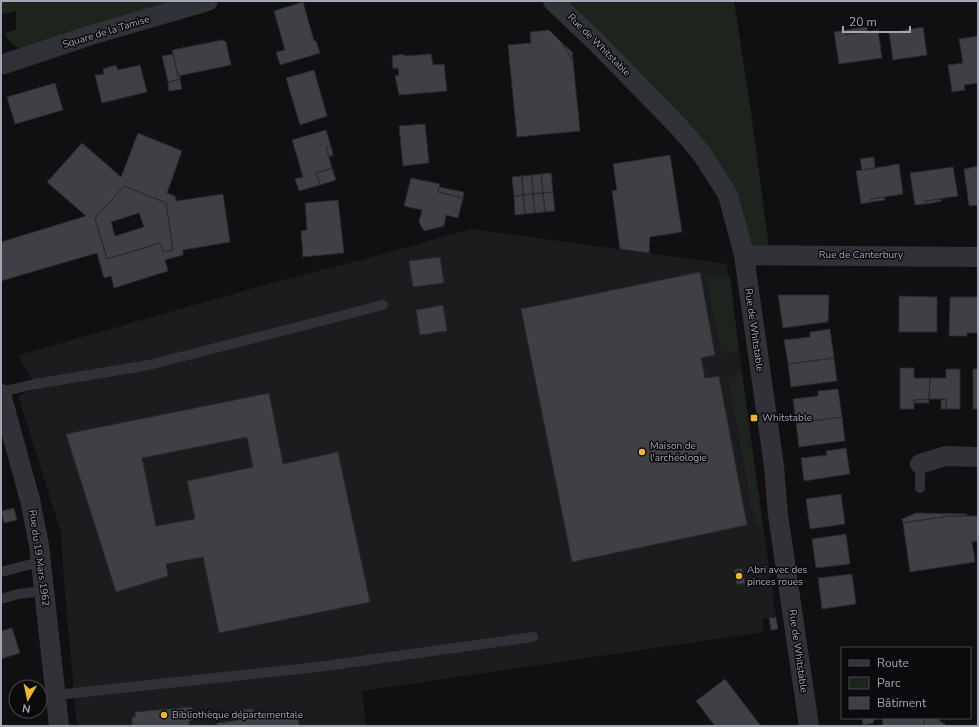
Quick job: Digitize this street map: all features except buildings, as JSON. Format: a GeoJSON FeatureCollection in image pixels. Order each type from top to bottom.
{"type":"FeatureCollection","features":[{"type":"Feature","properties":{"kind":"street","name":"Square de la Tamise"},"geometry":{"type":"LineString","coordinates":[[2,59],[208,1]]}},
{"type":"Feature","properties":{"kind":"street","name":"Rue de Whitstable"},"geometry":{"type":"LineString","coordinates":[[552,1],[598,44],[679,127],[702,154],[728,195],[744,254],[774,466],[778,515],[809,726]]}},
{"type":"Feature","properties":{"kind":"street","name":"Rue de Canterbury"},"geometry":{"type":"LineString","coordinates":[[744,254],[978,257]]}},
{"type":"Feature","properties":{"kind":"street","name":"Rue du 19 Mars 1962"},"geometry":{"type":"LineString","coordinates":[[1,393],[30,500],[40,562],[59,726]]}},
{"type":"Feature","properties":{"kind":"street"},"geometry":{"type":"LineString","coordinates":[[920,464],[946,456],[978,457]]}},
{"type":"Feature","properties":{"kind":"lane"},"geometry":{"type":"LineString","coordinates":[[1,393],[35,384],[149,365],[383,305]]}},
{"type":"Feature","properties":{"kind":"lane"},"geometry":{"type":"LineString","coordinates":[[920,464],[920,488]]}},
{"type":"Feature","properties":{"kind":"lane"},"geometry":{"type":"LineString","coordinates":[[1,572],[40,562]]}},
{"type":"Feature","properties":{"kind":"lane"},"geometry":{"type":"LineString","coordinates":[[1,599],[18,594],[43,591]]}},
{"type":"Feature","properties":{"kind":"lane"},"geometry":{"type":"LineString","coordinates":[[56,695],[318,667],[533,637]]}},
{"type":"Feature","properties":{"kind":"shaded area"},"geometry":{"type":"Polygon","coordinates":[[[471,229],[727,264],[776,617],[763,619],[764,632],[362,691],[366,726],[77,726],[61,532],[18,396],[33,389],[35,384],[21,362],[19,355],[279,281],[471,229]]]}},
{"type":"Feature","properties":{"kind":"green space"},"geometry":{"type":"Polygon","coordinates":[[[1,1],[181,1],[25,49],[12,44],[4,33],[16,30],[16,11],[1,14],[1,1]]]}},
{"type":"Feature","properties":{"kind":"green space"},"geometry":{"type":"Polygon","coordinates":[[[553,1],[734,1],[751,112],[770,255],[744,255],[728,195],[553,1]]]}},
{"type":"Feature","properties":{"kind":"green space"},"geometry":{"type":"Polygon","coordinates":[[[730,276],[739,351],[722,354],[706,277],[730,276]]]}},
{"type":"Feature","properties":{"kind":"green space"},"geometry":{"type":"Polygon","coordinates":[[[742,373],[762,524],[755,526],[728,376],[742,373]]]}},
{"type":"Feature","properties":{"kind":"place","name":"Whitstable"},"geometry":{"type":"Point","coordinates":[754,418]}},
{"type":"Feature","properties":{"kind":"place","name":"Maison de l'archéologie"},"geometry":{"type":"Point","coordinates":[642,452]}},
{"type":"Feature","properties":{"kind":"place","name":"Abri avec des pinces roues"},"geometry":{"type":"Point","coordinates":[739,576]}},
{"type":"Feature","properties":{"kind":"place","name":"Bibliothèque départementale"},"geometry":{"type":"Point","coordinates":[164,715]}}]}
